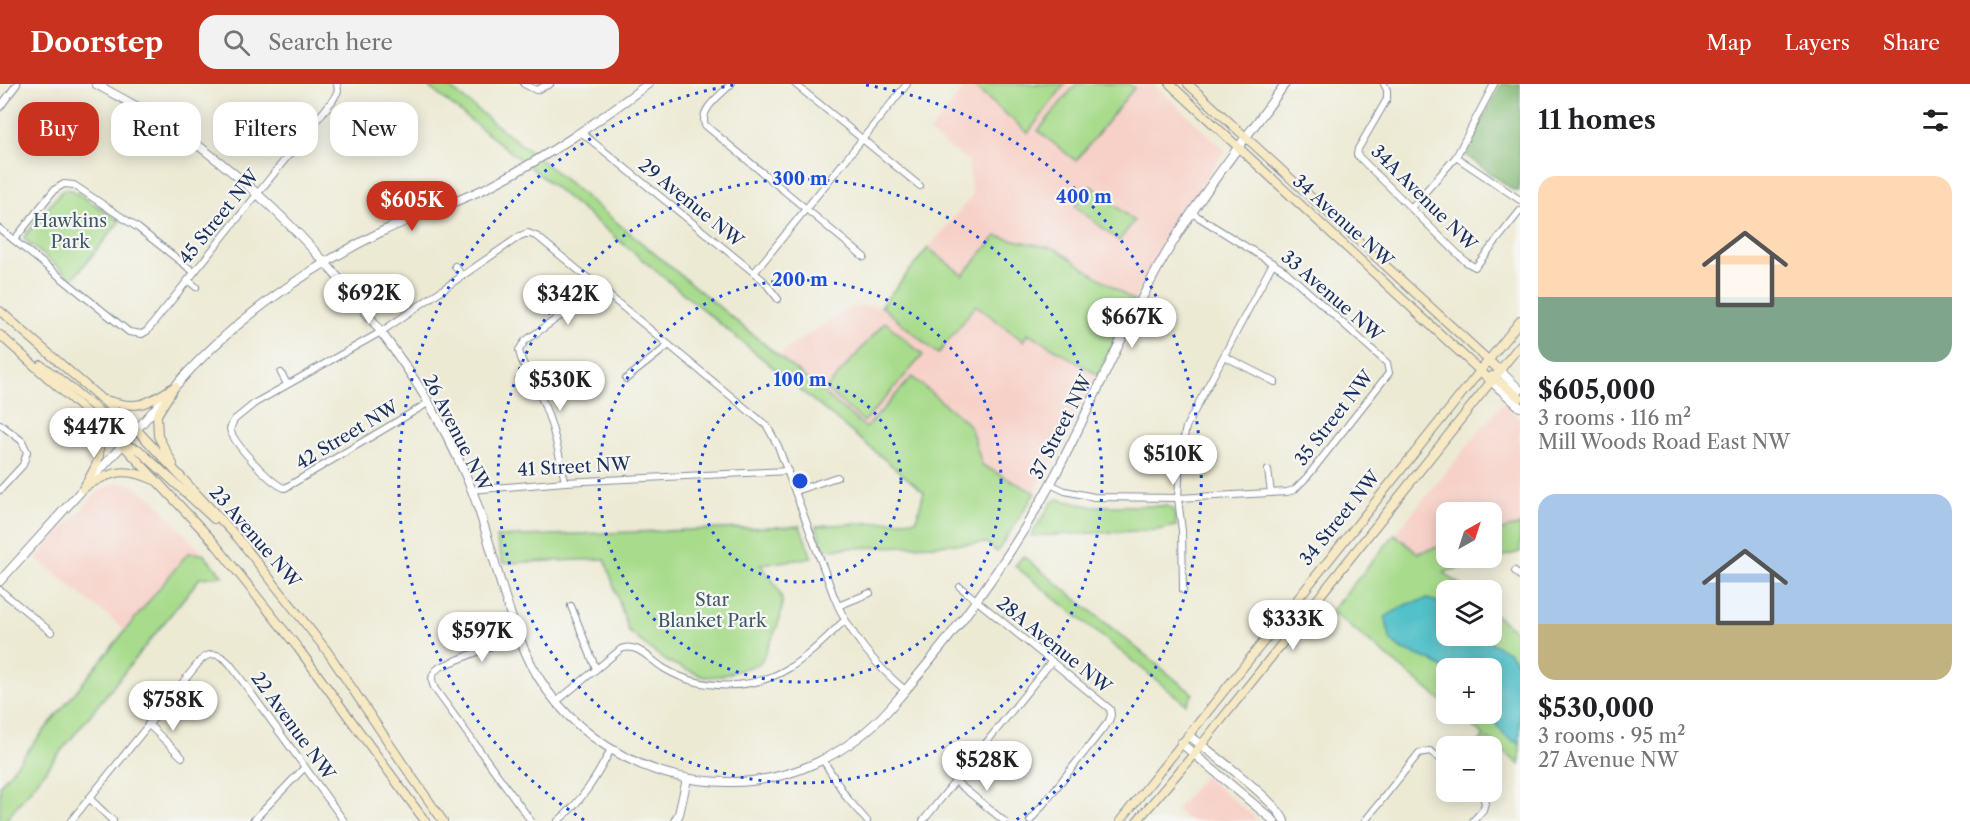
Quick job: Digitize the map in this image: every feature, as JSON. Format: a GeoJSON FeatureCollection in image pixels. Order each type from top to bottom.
{"type":"FeatureCollection","features":[{"type":"Feature","properties":{"kind":"main road","name":"34 Avenue NW"},"geometry":{"type":"LineString","coordinates":[[1170,84],[1373,270],[1480,372]]}},
{"type":"Feature","properties":{"kind":"main road","name":"34 Avenue NW"},"geometry":{"type":"LineString","coordinates":[[1188,84],[1489,361],[1496,377]]}},
{"type":"Feature","properties":{"kind":"main road","name":"23 Avenue NW"},"geometry":{"type":"LineString","coordinates":[[0,311],[137,430],[238,537],[327,651],[443,821]]}},
{"type":"Feature","properties":{"kind":"main road","name":"34 Street NW"},"geometry":{"type":"LineString","coordinates":[[1120,821],[1520,321]]}},
{"type":"Feature","properties":{"kind":"main road","name":"23 Avenue NW"},"geometry":{"type":"LineString","coordinates":[[0,335],[123,445],[212,540],[254,590],[425,821]]}},
{"type":"Feature","properties":{"kind":"main road","name":"34 Street NW"},"geometry":{"type":"LineString","coordinates":[[1137,821],[1194,754],[1520,345]]}},
{"type":"Feature","properties":{"kind":"main road"},"geometry":{"type":"LineString","coordinates":[[15,348],[56,375],[117,426],[137,430]]}},
{"type":"Feature","properties":{"kind":"main road"},"geometry":{"type":"LineString","coordinates":[[1480,372],[1496,377],[1520,398]]}},
{"type":"Feature","properties":{"kind":"main road"},"geometry":{"type":"LineString","coordinates":[[96,395],[104,400],[128,406],[141,405],[154,400],[175,386]]}},
{"type":"Feature","properties":{"kind":"main road"},"geometry":{"type":"LineString","coordinates":[[175,386],[158,415],[158,436],[180,477]]}},
{"type":"Feature","properties":{"kind":"main road"},"geometry":{"type":"LineString","coordinates":[[82,489],[98,462],[101,452],[97,437],[84,410]]}},
{"type":"Feature","properties":{"kind":"main road"},"geometry":{"type":"LineString","coordinates":[[123,445],[138,449],[201,508],[238,537]]}},
{"type":"Feature","properties":{"kind":"main road"},"geometry":{"type":"LineString","coordinates":[[82,489],[103,476],[124,471],[138,473],[161,484]]}},
{"type":"Feature","properties":{"kind":"street"},"geometry":{"type":"LineString","coordinates":[[0,107],[16,84]]}},
{"type":"Feature","properties":{"kind":"street","name":"26 Avenue NW"},"geometry":{"type":"LineString","coordinates":[[96,84],[180,132],[257,194],[285,220],[381,332],[428,403],[471,490],[519,635],[537,676],[556,702],[580,726],[611,749],[641,766],[687,778],[719,782],[751,781]]}},
{"type":"Feature","properties":{"kind":"street"},"geometry":{"type":"LineString","coordinates":[[524,84],[536,90],[550,84]]}},
{"type":"Feature","properties":{"kind":"street"},"geometry":{"type":"LineString","coordinates":[[0,581],[175,386],[242,323],[284,289],[383,231],[485,189],[531,165],[582,133],[648,84]]}},
{"type":"Feature","properties":{"kind":"street"},"geometry":{"type":"LineString","coordinates":[[731,84],[706,109],[703,118],[705,125],[864,256]]}},
{"type":"Feature","properties":{"kind":"street"},"geometry":{"type":"LineString","coordinates":[[795,84],[921,186]]}},
{"type":"Feature","properties":{"kind":"street"},"geometry":{"type":"LineString","coordinates":[[754,273],[907,84]]}},
{"type":"Feature","properties":{"kind":"street","name":"37 Street NW"},"geometry":{"type":"LineString","coordinates":[[751,781],[785,774],[823,760],[872,726],[905,690],[976,600],[1050,484],[1174,239],[1285,84]]}},
{"type":"Feature","properties":{"kind":"street","name":"34A Avenue NW"},"geometry":{"type":"LineString","coordinates":[[1384,84],[1387,99],[1358,149],[1357,155],[1466,262],[1475,267],[1520,211]]}},
{"type":"Feature","properties":{"kind":"street"},"geometry":{"type":"LineString","coordinates":[[1412,208],[1456,157],[1494,84]]}},
{"type":"Feature","properties":{"kind":"street","name":"45 Street NW"},"geometry":{"type":"LineString","coordinates":[[14,240],[129,332],[139,335],[147,331],[333,100],[338,85]]}},
{"type":"Feature","properties":{"kind":"street","name":"29 Avenue NW"},"geometry":{"type":"LineString","coordinates":[[582,133],[765,282],[778,299]]}},
{"type":"Feature","properties":{"kind":"street"},"geometry":{"type":"LineString","coordinates":[[1456,157],[1520,200]]}},
{"type":"Feature","properties":{"kind":"street"},"geometry":{"type":"LineString","coordinates":[[0,229],[14,240],[54,190],[64,184],[74,185],[109,208],[194,272]]}},
{"type":"Feature","properties":{"kind":"street","name":"33 Avenue NW"},"geometry":{"type":"LineString","coordinates":[[1192,213],[1273,263],[1296,280],[1389,367]]}},
{"type":"Feature","properties":{"kind":"street"},"geometry":{"type":"LineString","coordinates":[[281,373],[287,384],[381,332],[520,236],[528,233],[538,237],[763,422],[778,446],[845,620],[876,664],[905,690]]}},
{"type":"Feature","properties":{"kind":"street"},"geometry":{"type":"LineString","coordinates":[[1183,590],[1182,531],[1178,498],[1180,458],[1186,427],[1273,263]]}},
{"type":"Feature","properties":{"kind":"street"},"geometry":{"type":"LineString","coordinates":[[455,266],[462,276]]}},
{"type":"Feature","properties":{"kind":"street","name":"45 Street NW"},"geometry":{"type":"LineString","coordinates":[[188,280],[196,286]]}},
{"type":"Feature","properties":{"kind":"street"},"geometry":{"type":"LineString","coordinates":[[566,482],[552,424],[521,359],[519,350],[525,341],[600,288]]}},
{"type":"Feature","properties":{"kind":"street"},"geometry":{"type":"LineString","coordinates":[[626,379],[669,345]]}},
{"type":"Feature","properties":{"kind":"street"},"geometry":{"type":"LineString","coordinates":[[1224,356],[1275,382]]}},
{"type":"Feature","properties":{"kind":"street","name":"35 Street NW"},"geometry":{"type":"LineString","coordinates":[[1271,493],[1288,492],[1299,486],[1389,373],[1389,367]]}},
{"type":"Feature","properties":{"kind":"street"},"geometry":{"type":"LineString","coordinates":[[1496,377],[1520,390]]}},
{"type":"Feature","properties":{"kind":"street"},"geometry":{"type":"LineString","coordinates":[[1496,377],[1520,407]]}},
{"type":"Feature","properties":{"kind":"street","name":"42 Street NW"},"geometry":{"type":"LineString","coordinates":[[287,384],[247,408],[234,420],[230,429],[234,439],[274,484],[281,488],[289,488],[428,403]]}},
{"type":"Feature","properties":{"kind":"street"},"geometry":{"type":"LineString","coordinates":[[0,423],[22,441],[27,452],[23,465],[0,490]]}},
{"type":"Feature","properties":{"kind":"street"},"geometry":{"type":"LineString","coordinates":[[678,467],[679,476]]}},
{"type":"Feature","properties":{"kind":"street"},"geometry":{"type":"LineString","coordinates":[[1050,484],[1065,491],[1094,497],[1178,498],[1271,493],[1268,470]]}},
{"type":"Feature","properties":{"kind":"street","name":"41 Street NW"},"geometry":{"type":"LineString","coordinates":[[471,490],[566,482],[788,471]]}},
{"type":"Feature","properties":{"kind":"street"},"geometry":{"type":"LineString","coordinates":[[795,491],[837,477]]}},
{"type":"Feature","properties":{"kind":"street"},"geometry":{"type":"LineString","coordinates":[[960,587],[976,600]]}},
{"type":"Feature","properties":{"kind":"street"},"geometry":{"type":"LineString","coordinates":[[0,590],[51,632]]}},
{"type":"Feature","properties":{"kind":"street"},"geometry":{"type":"LineString","coordinates":[[838,606],[870,592]]}},
{"type":"Feature","properties":{"kind":"street","name":"28A Avenue NW"},"geometry":{"type":"LineString","coordinates":[[976,600],[1110,709],[1109,721],[1030,821]]}},
{"type":"Feature","properties":{"kind":"street"},"geometry":{"type":"LineString","coordinates":[[571,606],[596,669]]}},
{"type":"Feature","properties":{"kind":"street"},"geometry":{"type":"LineString","coordinates":[[556,702],[621,649],[629,647],[639,650],[664,668],[684,678],[718,685],[747,684],[790,668],[845,620]]}},
{"type":"Feature","properties":{"kind":"street"},"geometry":{"type":"LineString","coordinates":[[519,635],[440,667],[432,675],[435,689],[531,821]]}},
{"type":"Feature","properties":{"kind":"street","name":"22 Avenue NW"},"geometry":{"type":"LineString","coordinates":[[148,724],[203,658],[213,654],[222,657],[230,664],[344,821]]}},
{"type":"Feature","properties":{"kind":"street"},"geometry":{"type":"LineString","coordinates":[[923,821],[1052,661]]}},
{"type":"Feature","properties":{"kind":"street"},"geometry":{"type":"LineString","coordinates":[[71,821],[148,724],[182,757]]}},
{"type":"Feature","properties":{"kind":"street"},"geometry":{"type":"LineString","coordinates":[[1188,735],[1261,794],[1282,814],[1284,821]]}},
{"type":"Feature","properties":{"kind":"street"},"geometry":{"type":"LineString","coordinates":[[1181,743],[1274,821]]}},
{"type":"Feature","properties":{"kind":"street"},"geometry":{"type":"LineString","coordinates":[[558,821],[575,806],[590,787],[611,749]]}},
{"type":"Feature","properties":{"kind":"street"},"geometry":{"type":"LineString","coordinates":[[1365,821],[1416,756],[1424,751],[1436,755]]}},
{"type":"Feature","properties":{"kind":"street"},"geometry":{"type":"LineString","coordinates":[[823,760],[847,798],[867,821]]}},
{"type":"Feature","properties":{"kind":"street"},"geometry":{"type":"LineString","coordinates":[[253,821],[305,767]]}},
{"type":"Feature","properties":{"kind":"street"},"geometry":{"type":"LineString","coordinates":[[675,821],[679,814],[687,778]]}},
{"type":"Feature","properties":{"kind":"street"},"geometry":{"type":"LineString","coordinates":[[955,782],[1004,821]]}},
{"type":"Feature","properties":{"kind":"street"},"geometry":{"type":"LineString","coordinates":[[89,798],[113,821]]}},
{"type":"Feature","properties":{"kind":"street"},"geometry":{"type":"LineString","coordinates":[[1473,821],[1483,810],[1485,802]]}},
{"type":"Feature","properties":{"kind":"shaded area"},"geometry":{"type":"Polygon","coordinates":[[[967,84],[971,84],[1028,133],[1065,84],[1153,84],[1225,150],[1161,249],[1134,301],[1056,249],[996,236],[963,276],[928,248],[972,196],[968,161],[929,133],[967,84]]]}},
{"type":"Feature","properties":{"kind":"shaded area"},"geometry":{"type":"Polygon","coordinates":[[[976,305],[1023,340],[1028,333],[1098,375],[1035,493],[982,465],[966,422],[911,377],[866,428],[778,355],[849,307],[881,306],[938,353],[976,305]]]}},
{"type":"Feature","properties":{"kind":"shaded area"},"geometry":{"type":"Polygon","coordinates":[[[1503,403],[1520,418],[1520,525],[1502,530],[1502,502],[1436,502],[1436,548],[1417,553],[1395,534],[1503,403]]]}},
{"type":"Feature","properties":{"kind":"shaded area"},"geometry":{"type":"Polygon","coordinates":[[[118,482],[135,486],[154,500],[203,554],[188,554],[126,631],[36,558],[100,490],[118,482]]]}},
{"type":"Feature","properties":{"kind":"shaded area"},"geometry":{"type":"Polygon","coordinates":[[[1204,776],[1259,821],[1189,821],[1176,810],[1204,776]]]}},
{"type":"Feature","properties":{"kind":"green space"},"geometry":{"type":"Polygon","coordinates":[[[425,84],[445,84],[552,169],[866,428],[912,377],[966,422],[971,429],[982,465],[1035,493],[997,552],[987,543],[824,549],[816,526],[916,520],[924,492],[541,176],[425,84]]]}},
{"type":"Feature","properties":{"kind":"green space"},"geometry":{"type":"Polygon","coordinates":[[[971,84],[1065,84],[1028,133],[971,84]]]}},
{"type":"Feature","properties":{"kind":"green space"},"geometry":{"type":"Polygon","coordinates":[[[1076,84],[1129,84],[1134,88],[1076,161],[1038,131],[1076,84]]]}},
{"type":"Feature","properties":{"kind":"green space"},"geometry":{"type":"Polygon","coordinates":[[[1501,84],[1520,84],[1519,191],[1513,190],[1464,154],[1501,84]]]}},
{"type":"Feature","properties":{"kind":"green space"},"geometry":{"type":"Polygon","coordinates":[[[1091,186],[1134,221],[1119,241],[1075,206],[1091,186]]]}},
{"type":"Feature","properties":{"kind":"green space","name":"Hawkins Park"},"geometry":{"type":"Polygon","coordinates":[[[65,189],[72,190],[120,221],[73,279],[24,237],[65,189]]]}},
{"type":"Feature","properties":{"kind":"green space"},"geometry":{"type":"Polygon","coordinates":[[[996,236],[1056,249],[1134,301],[1098,375],[1028,333],[1023,341],[976,305],[938,354],[881,306],[928,248],[963,275],[996,236]]]}},
{"type":"Feature","properties":{"kind":"green space"},"geometry":{"type":"Polygon","coordinates":[[[885,322],[923,355],[864,422],[826,389],[885,322]]]}},
{"type":"Feature","properties":{"kind":"green space"},"geometry":{"type":"Polygon","coordinates":[[[1058,499],[1089,506],[1166,506],[1173,511],[1176,526],[1157,530],[1031,536],[1052,502],[1058,499]]]}},
{"type":"Feature","properties":{"kind":"green space"},"geometry":{"type":"Polygon","coordinates":[[[1520,525],[1520,552],[1502,557],[1502,530],[1520,525]]]}},
{"type":"Feature","properties":{"kind":"green space","name":"Star Blanket Park"},"geometry":{"type":"Polygon","coordinates":[[[800,526],[812,558],[760,564],[781,596],[782,608],[778,625],[760,664],[720,676],[704,677],[666,661],[629,632],[605,559],[503,563],[496,537],[800,526]]]}},
{"type":"Feature","properties":{"kind":"green space"},"geometry":{"type":"Polygon","coordinates":[[[1395,534],[1417,553],[1436,548],[1436,568],[1459,568],[1444,572],[1454,580],[1436,580],[1436,646],[1502,646],[1502,620],[1520,635],[1520,765],[1502,750],[1502,736],[1484,736],[1470,724],[1502,724],[1502,658],[1436,658],[1436,696],[1331,611],[1395,534]]]}},
{"type":"Feature","properties":{"kind":"green space"},"geometry":{"type":"Polygon","coordinates":[[[188,553],[203,554],[223,576],[200,578],[5,821],[0,821],[0,785],[188,553]]]}},
{"type":"Feature","properties":{"kind":"green space"},"geometry":{"type":"Polygon","coordinates":[[[1023,556],[1193,694],[1186,704],[1015,566],[1023,556]]]}},
{"type":"Feature","properties":{"kind":"water"},"geometry":{"type":"Polygon","coordinates":[[[1427,599],[1436,601],[1436,646],[1498,646],[1510,653],[1520,667],[1520,744],[1506,737],[1496,724],[1502,724],[1502,658],[1436,658],[1436,664],[1401,649],[1391,641],[1385,617],[1407,604],[1427,599]]]}}]}
